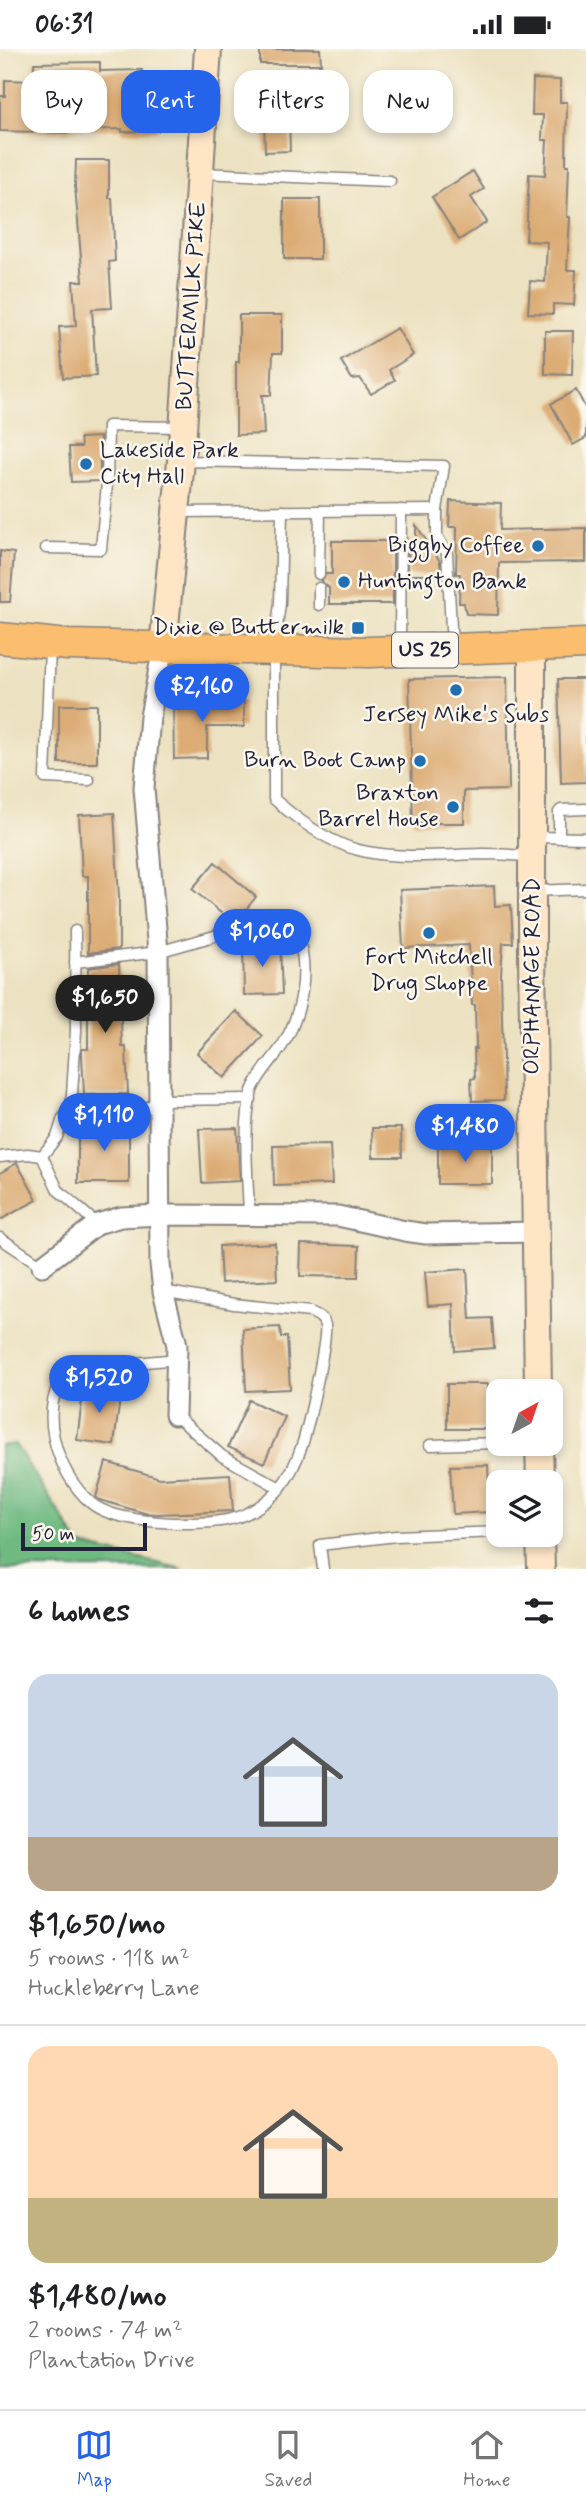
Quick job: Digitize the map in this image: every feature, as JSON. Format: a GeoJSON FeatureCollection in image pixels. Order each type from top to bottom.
{"type":"FeatureCollection","features":[{"type":"Feature","properties":{"kind":"main road","name":"BUTTERMILK PIKE"},"geometry":{"type":"LineString","coordinates":[[163,647],[181,461],[208,49]]}},
{"type":"Feature","properties":{"kind":"main road","name":"US 25"},"geometry":{"type":"LineString","coordinates":[[0,638],[50,643],[274,650],[400,651],[586,644]]}},
{"type":"Feature","properties":{"kind":"main road","name":"ORPHANAGE ROAD"},"geometry":{"type":"LineString","coordinates":[[532,646],[538,1379]]}},
{"type":"Feature","properties":{"kind":"main road"},"geometry":{"type":"LineString","coordinates":[[540,1547],[541,1569]]}},
{"type":"Feature","properties":{"kind":"street"},"geometry":{"type":"LineString","coordinates":[[163,647],[150,717],[144,788],[158,952],[160,1264],[163,1291],[177,1345],[175,1415]]}},
{"type":"Feature","properties":{"kind":"street"},"geometry":{"type":"LineString","coordinates":[[42,1266],[97,1224],[121,1217],[338,1216],[426,1234],[536,1232]]}},
{"type":"Feature","properties":{"kind":"lane"},"geometry":{"type":"LineString","coordinates":[[201,173],[390,180]]}},
{"type":"Feature","properties":{"kind":"lane"},"geometry":{"type":"LineString","coordinates":[[46,548],[101,549],[107,484],[108,426],[183,427]]}},
{"type":"Feature","properties":{"kind":"lane"},"geometry":{"type":"LineString","coordinates":[[181,461],[444,466],[437,510],[437,536],[447,553],[452,649]]}},
{"type":"Feature","properties":{"kind":"lane"},"geometry":{"type":"LineString","coordinates":[[400,651],[401,510]]}},
{"type":"Feature","properties":{"kind":"lane"},"geometry":{"type":"LineString","coordinates":[[177,512],[437,510]]}},
{"type":"Feature","properties":{"kind":"lane"},"geometry":{"type":"LineString","coordinates":[[282,511],[280,603],[274,650],[274,799],[296,818],[339,843],[367,852],[408,857],[483,854],[533,847],[559,838],[586,838]]}},
{"type":"Feature","properties":{"kind":"lane"},"geometry":{"type":"LineString","coordinates":[[319,574],[320,511]]}},
{"type":"Feature","properties":{"kind":"lane"},"geometry":{"type":"LineString","coordinates":[[319,588],[319,605]]}},
{"type":"Feature","properties":{"kind":"lane"},"geometry":{"type":"LineString","coordinates":[[50,643],[45,778],[89,780]]}},
{"type":"Feature","properties":{"kind":"lane"},"geometry":{"type":"LineString","coordinates":[[559,838],[559,812],[586,809]]}},
{"type":"Feature","properties":{"kind":"lane"},"geometry":{"type":"LineString","coordinates":[[533,891],[586,890]]}},
{"type":"Feature","properties":{"kind":"lane"},"geometry":{"type":"LineString","coordinates":[[75,962],[158,952],[253,925],[285,920],[297,936],[303,987],[295,1022],[253,1088],[251,1099],[247,1147],[249,1215]]}},
{"type":"Feature","properties":{"kind":"lane"},"geometry":{"type":"LineString","coordinates":[[42,1156],[57,1137],[63,1118],[71,1110],[76,1031],[75,931]]}},
{"type":"Feature","properties":{"kind":"lane"},"geometry":{"type":"LineString","coordinates":[[71,1110],[141,1111],[160,1100],[251,1099]]}},
{"type":"Feature","properties":{"kind":"lane"},"geometry":{"type":"LineString","coordinates":[[0,1157],[27,1153],[42,1156]]}},
{"type":"Feature","properties":{"kind":"lane"},"geometry":{"type":"LineString","coordinates":[[42,1156],[58,1190],[97,1224]]}},
{"type":"Feature","properties":{"kind":"lane"},"geometry":{"type":"LineString","coordinates":[[0,1238],[42,1266]]}},
{"type":"Feature","properties":{"kind":"lane"},"geometry":{"type":"LineString","coordinates":[[163,1291],[234,1304],[310,1312],[320,1316],[326,1326],[317,1383],[301,1451],[280,1488],[253,1511],[232,1519],[195,1524],[127,1518],[101,1510],[90,1503],[78,1488],[60,1455],[52,1428],[53,1396],[62,1377],[70,1369],[178,1359]]}},
{"type":"Feature","properties":{"kind":"lane"},"geometry":{"type":"LineString","coordinates":[[175,1415],[222,1456],[280,1488]]}},
{"type":"Feature","properties":{"kind":"lane"},"geometry":{"type":"LineString","coordinates":[[430,1444],[486,1443]]}},
{"type":"Feature","properties":{"kind":"lane"},"geometry":{"type":"LineString","coordinates":[[323,1569],[320,1545],[396,1536],[486,1533]]}},
{"type":"Feature","properties":{"kind":"green space"},"geometry":{"type":"Polygon","coordinates":[[[15,1444],[80,1545],[183,1569],[0,1569],[0,1446],[15,1444]]]}},
{"type":"Feature","properties":{"kind":"building"},"geometry":{"type":"Polygon","coordinates":[[[260,49],[320,49],[321,64],[260,64],[260,49]]]}},
{"type":"Feature","properties":{"kind":"building"},"geometry":{"type":"Polygon","coordinates":[[[100,62],[100,70],[34,70],[34,63],[100,62]]]}},
{"type":"Feature","properties":{"kind":"building"},"geometry":{"type":"Polygon","coordinates":[[[121,70],[121,129],[107,129],[107,71],[121,70]]]}},
{"type":"Feature","properties":{"kind":"building"},"geometry":{"type":"Polygon","coordinates":[[[533,79],[560,80],[560,102],[567,102],[567,217],[570,217],[567,270],[576,270],[574,305],[553,304],[553,314],[528,313],[530,281],[545,282],[547,242],[526,241],[529,174],[545,175],[547,140],[542,140],[543,115],[532,115],[533,79]]]}},
{"type":"Feature","properties":{"kind":"building"},"geometry":{"type":"Polygon","coordinates":[[[5,80],[21,81],[21,132],[0,131],[0,96],[5,96],[5,80]]]}},
{"type":"Feature","properties":{"kind":"building"},"geometry":{"type":"Polygon","coordinates":[[[264,133],[289,133],[290,151],[265,152],[264,133]]]}},
{"type":"Feature","properties":{"kind":"building"},"geometry":{"type":"Polygon","coordinates":[[[76,160],[109,160],[109,198],[112,198],[115,261],[109,262],[112,308],[92,309],[96,376],[63,378],[59,327],[76,326],[73,281],[83,281],[75,186],[76,160]]]}},
{"type":"Feature","properties":{"kind":"building"},"geometry":{"type":"Polygon","coordinates":[[[473,171],[484,189],[471,197],[487,222],[459,240],[432,197],[473,171]]]}},
{"type":"Feature","properties":{"kind":"building"},"geometry":{"type":"Polygon","coordinates":[[[284,199],[320,199],[320,259],[284,259],[284,199]]]}},
{"type":"Feature","properties":{"kind":"building"},"geometry":{"type":"Polygon","coordinates":[[[239,315],[282,315],[282,353],[273,353],[271,395],[262,395],[264,434],[236,435],[239,315]]]}},
{"type":"Feature","properties":{"kind":"building"},"geometry":{"type":"Polygon","coordinates":[[[397,328],[413,355],[389,370],[395,380],[371,394],[360,378],[352,379],[341,361],[397,328]]]}},
{"type":"Feature","properties":{"kind":"building"},"geometry":{"type":"Polygon","coordinates":[[[545,331],[573,331],[572,375],[545,374],[545,331]]]}},
{"type":"Feature","properties":{"kind":"building"},"geometry":{"type":"Polygon","coordinates":[[[576,390],[586,409],[586,438],[573,445],[551,404],[576,390]]]}},
{"type":"Feature","properties":{"kind":"building","name":"Lakeside Park City Hall"},"geometry":{"type":"Polygon","coordinates":[[[100,437],[100,481],[71,482],[69,447],[81,447],[80,438],[100,437]]]}},
{"type":"Feature","properties":{"kind":"building"},"geometry":{"type":"Polygon","coordinates":[[[450,501],[501,503],[500,530],[586,528],[586,562],[499,563],[498,615],[466,614],[464,603],[459,603],[460,574],[456,574],[457,527],[449,527],[450,501]]]}},
{"type":"Feature","properties":{"kind":"building"},"geometry":{"type":"Polygon","coordinates":[[[416,525],[440,561],[441,575],[408,575],[408,541],[416,541],[416,525]]]}},
{"type":"Feature","properties":{"kind":"building"},"geometry":{"type":"Polygon","coordinates":[[[332,541],[393,541],[393,604],[329,604],[329,588],[321,581],[326,574],[332,574],[332,541]]]}},
{"type":"Feature","properties":{"kind":"building"},"geometry":{"type":"Polygon","coordinates":[[[0,551],[14,553],[10,602],[0,602],[0,551]]]}},
{"type":"Feature","properties":{"kind":"building"},"geometry":{"type":"Polygon","coordinates":[[[507,677],[509,790],[464,791],[464,823],[413,823],[409,679],[507,677]]]}},
{"type":"Feature","properties":{"kind":"building"},"geometry":{"type":"Polygon","coordinates":[[[558,679],[586,679],[586,782],[561,783],[558,679]]]}},
{"type":"Feature","properties":{"kind":"building"},"geometry":{"type":"Polygon","coordinates":[[[173,701],[244,701],[244,727],[207,727],[207,758],[174,759],[173,701]]]}},
{"type":"Feature","properties":{"kind":"building"},"geometry":{"type":"Polygon","coordinates":[[[59,705],[97,705],[97,763],[59,763],[59,705]]]}},
{"type":"Feature","properties":{"kind":"building"},"geometry":{"type":"Polygon","coordinates":[[[114,813],[119,949],[88,953],[88,876],[82,876],[79,815],[114,813]]]}},
{"type":"Feature","properties":{"kind":"building"},"geometry":{"type":"Polygon","coordinates":[[[215,862],[256,897],[233,923],[192,889],[215,862]]]}},
{"type":"Feature","properties":{"kind":"building"},"geometry":{"type":"Polygon","coordinates":[[[494,886],[495,906],[511,905],[513,943],[503,943],[501,975],[504,1100],[472,1101],[471,1079],[475,1078],[476,1049],[469,945],[403,948],[400,890],[494,886]]]}},
{"type":"Feature","properties":{"kind":"building"},"geometry":{"type":"Polygon","coordinates":[[[280,943],[282,994],[244,995],[243,944],[280,943]]]}},
{"type":"Feature","properties":{"kind":"building"},"geometry":{"type":"Polygon","coordinates":[[[119,964],[122,1047],[126,1047],[128,1094],[84,1095],[82,1049],[88,1049],[88,968],[119,964]]]}},
{"type":"Feature","properties":{"kind":"building"},"geometry":{"type":"Polygon","coordinates":[[[236,1011],[263,1036],[224,1078],[197,1053],[236,1011]]]}},
{"type":"Feature","properties":{"kind":"building"},"geometry":{"type":"Polygon","coordinates":[[[78,1122],[129,1122],[129,1183],[78,1183],[78,1122]]]}},
{"type":"Feature","properties":{"kind":"building"},"geometry":{"type":"Polygon","coordinates":[[[237,1128],[240,1181],[202,1183],[199,1129],[237,1128]]]}},
{"type":"Feature","properties":{"kind":"building"},"geometry":{"type":"Polygon","coordinates":[[[372,1128],[401,1128],[402,1157],[373,1157],[372,1128]]]}},
{"type":"Feature","properties":{"kind":"building"},"geometry":{"type":"Polygon","coordinates":[[[438,1144],[492,1144],[492,1184],[438,1184],[438,1144]]]}},
{"type":"Feature","properties":{"kind":"building"},"geometry":{"type":"Polygon","coordinates":[[[330,1145],[332,1184],[274,1186],[273,1146],[330,1145]]]}},
{"type":"Feature","properties":{"kind":"building"},"geometry":{"type":"Polygon","coordinates":[[[17,1163],[37,1200],[0,1220],[0,1173],[17,1163]]]}},
{"type":"Feature","properties":{"kind":"building"},"geometry":{"type":"Polygon","coordinates":[[[275,1243],[277,1280],[221,1283],[219,1246],[275,1243]]]}},
{"type":"Feature","properties":{"kind":"building"},"geometry":{"type":"Polygon","coordinates":[[[301,1244],[359,1246],[358,1277],[300,1276],[301,1244]]]}},
{"type":"Feature","properties":{"kind":"building"},"geometry":{"type":"Polygon","coordinates":[[[467,1269],[470,1319],[492,1318],[494,1348],[455,1351],[453,1304],[428,1306],[425,1272],[467,1269]]]}},
{"type":"Feature","properties":{"kind":"building"},"geometry":{"type":"Polygon","coordinates":[[[280,1327],[281,1337],[287,1337],[290,1389],[246,1391],[243,1329],[280,1327]]]}},
{"type":"Feature","properties":{"kind":"building"},"geometry":{"type":"Polygon","coordinates":[[[447,1384],[486,1384],[486,1429],[447,1429],[447,1384]]]}},
{"type":"Feature","properties":{"kind":"building"},"geometry":{"type":"Polygon","coordinates":[[[84,1385],[121,1390],[114,1445],[77,1440],[84,1385]]]}},
{"type":"Feature","properties":{"kind":"building"},"geometry":{"type":"Polygon","coordinates":[[[249,1400],[285,1417],[264,1463],[228,1447],[249,1400]]]}},
{"type":"Feature","properties":{"kind":"building"},"geometry":{"type":"Polygon","coordinates":[[[106,1462],[160,1478],[230,1474],[233,1511],[144,1513],[100,1500],[96,1497],[106,1462]]]}},
{"type":"Feature","properties":{"kind":"building"},"geometry":{"type":"Polygon","coordinates":[[[488,1465],[486,1512],[453,1514],[450,1466],[488,1465]]]}},
{"type":"Feature","properties":{"kind":"place","name":"Lakeside Park City Hall"},"geometry":{"type":"Point","coordinates":[86,464]}},
{"type":"Feature","properties":{"kind":"place","name":"Biggby Coffee"},"geometry":{"type":"Point","coordinates":[538,546]}},
{"type":"Feature","properties":{"kind":"place","name":"Huntington Bank"},"geometry":{"type":"Point","coordinates":[344,582]}},
{"type":"Feature","properties":{"kind":"place","name":"Dixie @ Buttermilk"},"geometry":{"type":"Point","coordinates":[358,628]}},
{"type":"Feature","properties":{"kind":"place","name":"Jersey Mike's Subs"},"geometry":{"type":"Point","coordinates":[456,690]}},
{"type":"Feature","properties":{"kind":"place","name":"Burn Boot Camp"},"geometry":{"type":"Point","coordinates":[420,761]}},
{"type":"Feature","properties":{"kind":"place","name":"Braxton Barrel House"},"geometry":{"type":"Point","coordinates":[453,807]}},
{"type":"Feature","properties":{"kind":"place","name":"Fort Mitchell Drug Shoppe"},"geometry":{"type":"Point","coordinates":[429,933]}}]}
